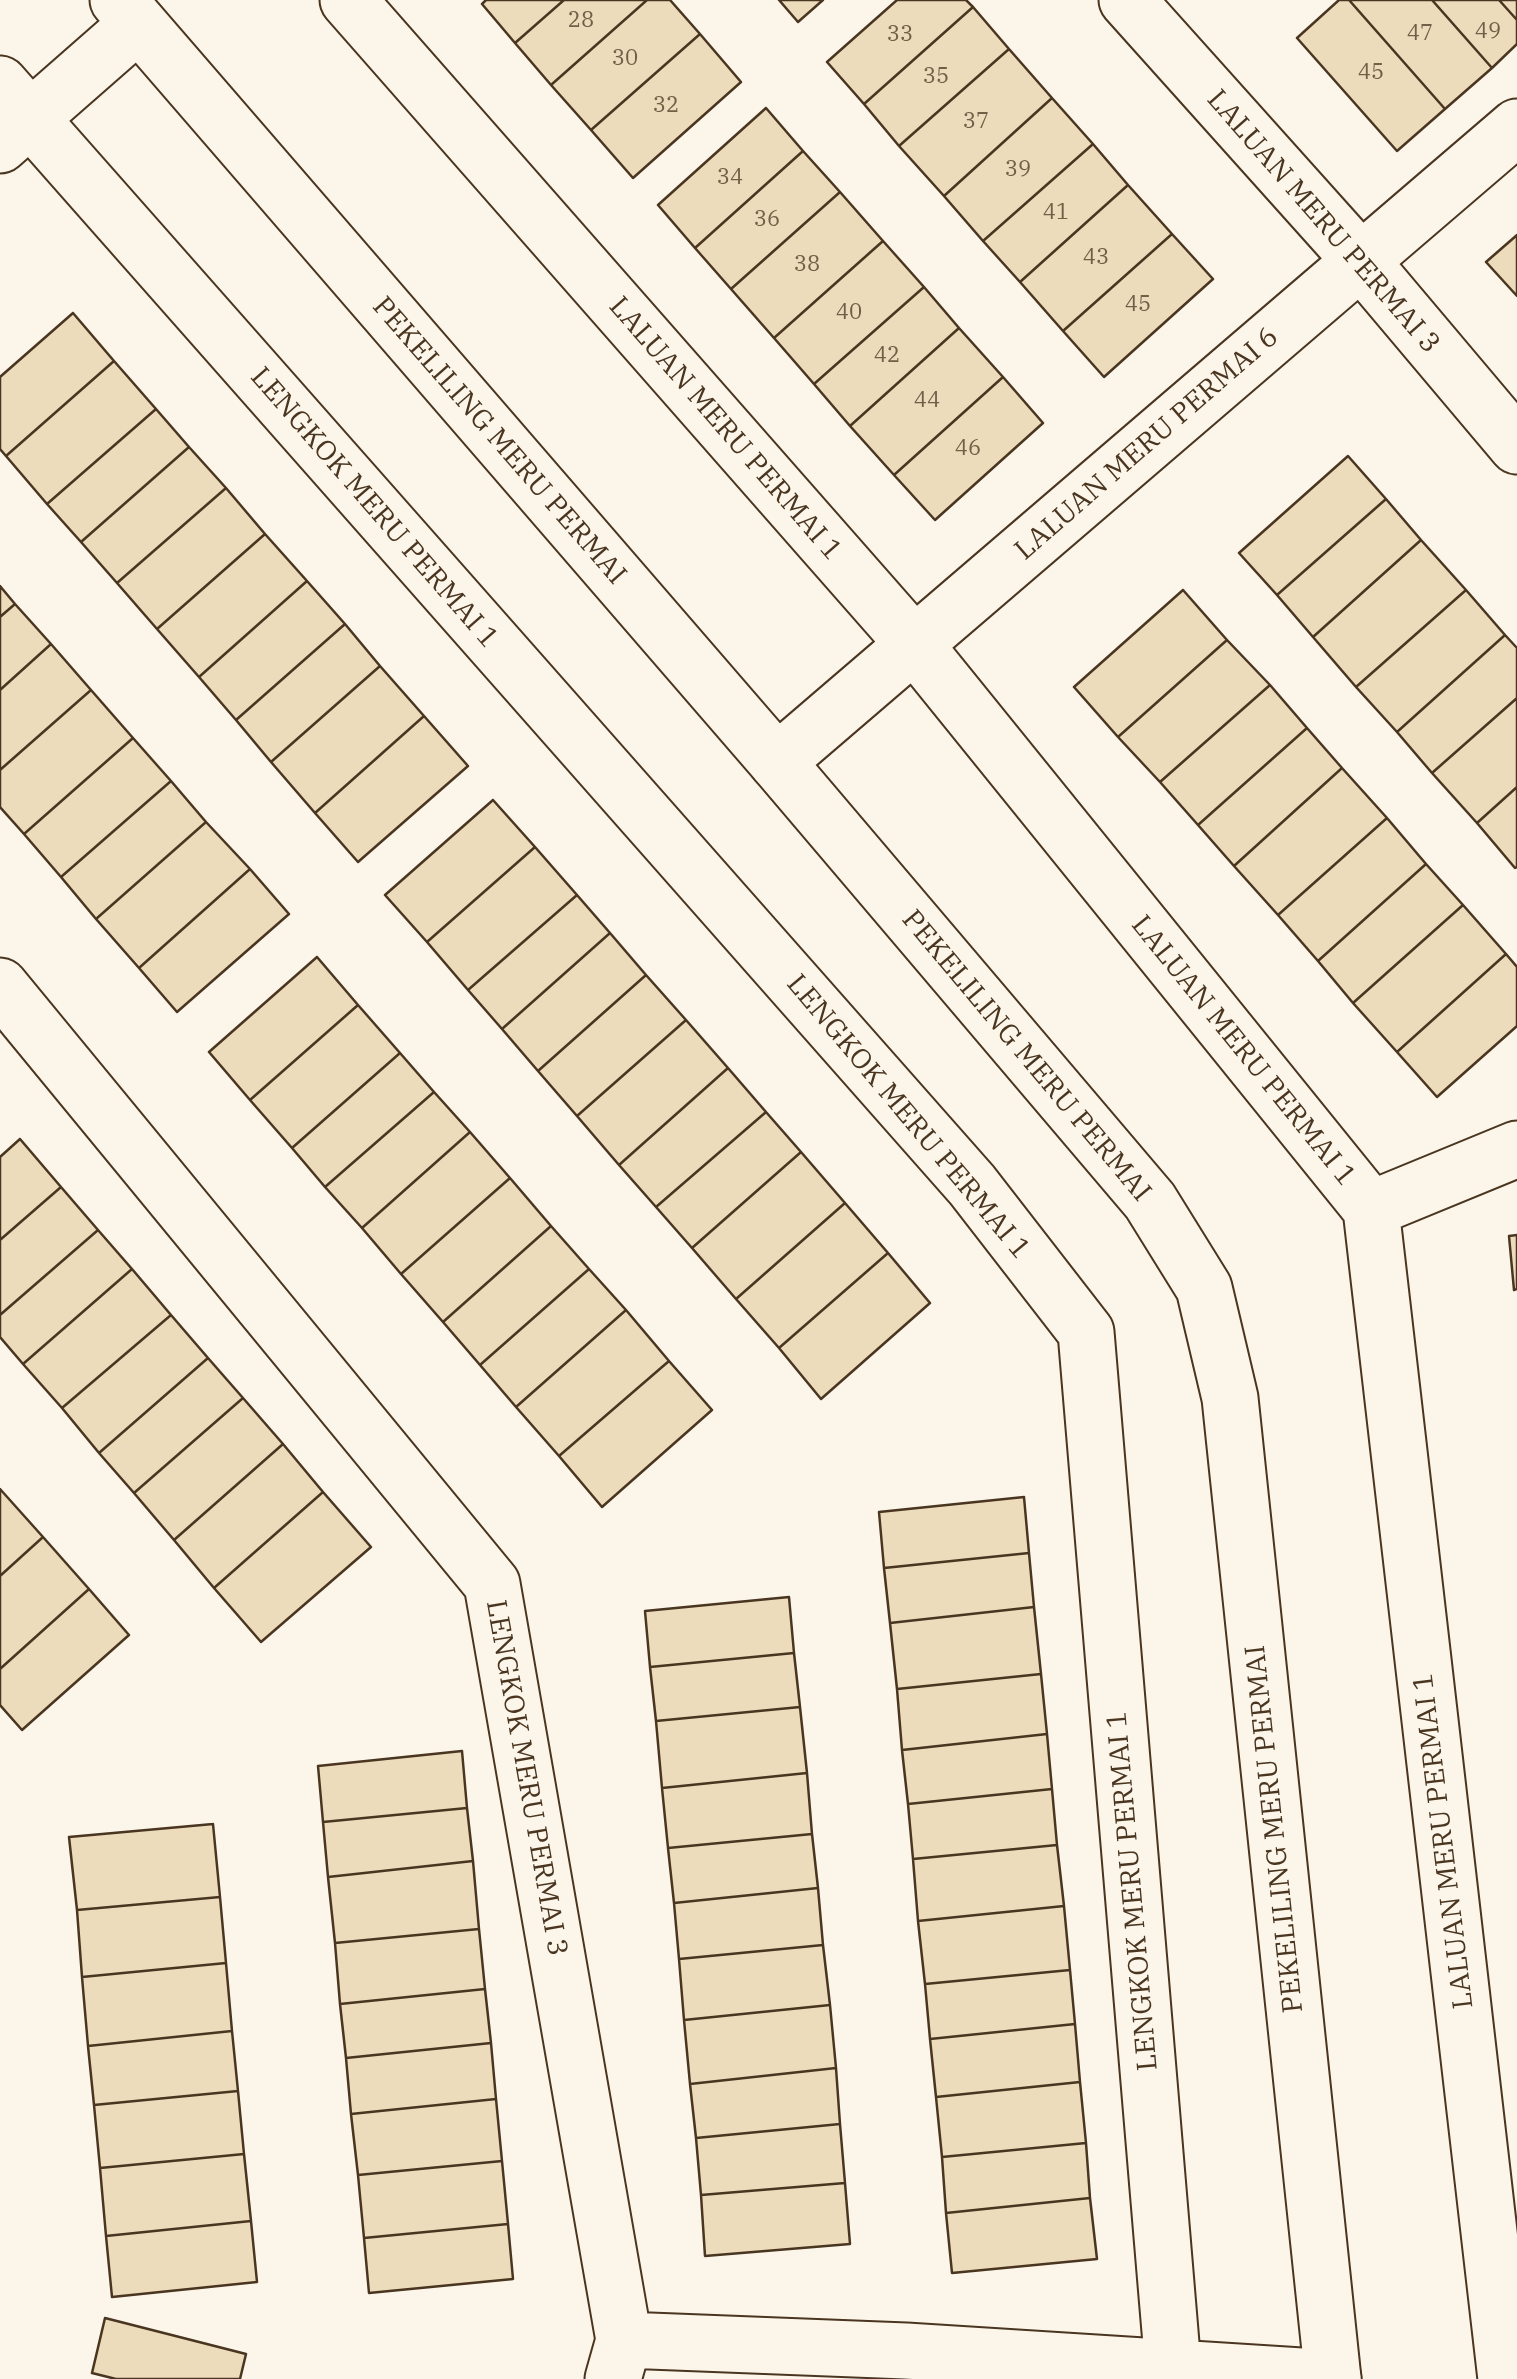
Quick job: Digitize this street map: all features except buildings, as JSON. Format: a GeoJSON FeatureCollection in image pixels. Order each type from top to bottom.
{"type":"FeatureCollection","features":[{"type":"Feature","properties":{"kind":"street","name":"LALUAN MERU PERMAI 1"},"geometry":{"type":"LineString","coordinates":[[348,0],[914,644],[1371,1209],[1506,2379]]}},
{"type":"Feature","properties":{"kind":"street","name":"LALUAN MERU PERMAI 3"},"geometry":{"type":"LineString","coordinates":[[1127,0],[1361,262],[1517,446]]}},
{"type":"Feature","properties":{"kind":"street"},"geometry":{"type":"LineString","coordinates":[[10,115],[128,12]]}},
{"type":"Feature","properties":{"kind":"street","name":"PEKELILING MERU PERMAI"},"geometry":{"type":"LineString","coordinates":[[128,12],[778,762],[1150,1200],[1204,1288],[1230,1398],[1333,2378]]}},
{"type":"Feature","properties":{"kind":"street","name":"LENGKOK MERU PERMAI 1"},"geometry":{"type":"LineString","coordinates":[[10,115],[972,1185],[1086,1332],[1172,2373]]}},
{"type":"Feature","properties":{"kind":"street","name":"LALUAN MERU PERMAI 6"},"geometry":{"type":"LineString","coordinates":[[778,762],[1517,128]]}},
{"type":"Feature","properties":{"kind":"street","name":"LENGKOK MERU PERMAI 3"},"geometry":{"type":"LineString","coordinates":[[0,986],[492,1584],[619,2359]]}},
{"type":"Feature","properties":{"kind":"street"},"geometry":{"type":"LineString","coordinates":[[1371,1209],[1517,1150]]}},
{"type":"Feature","properties":{"kind":"street"},"geometry":{"type":"LineString","coordinates":[[619,2359],[1333,2378]]}}]}
